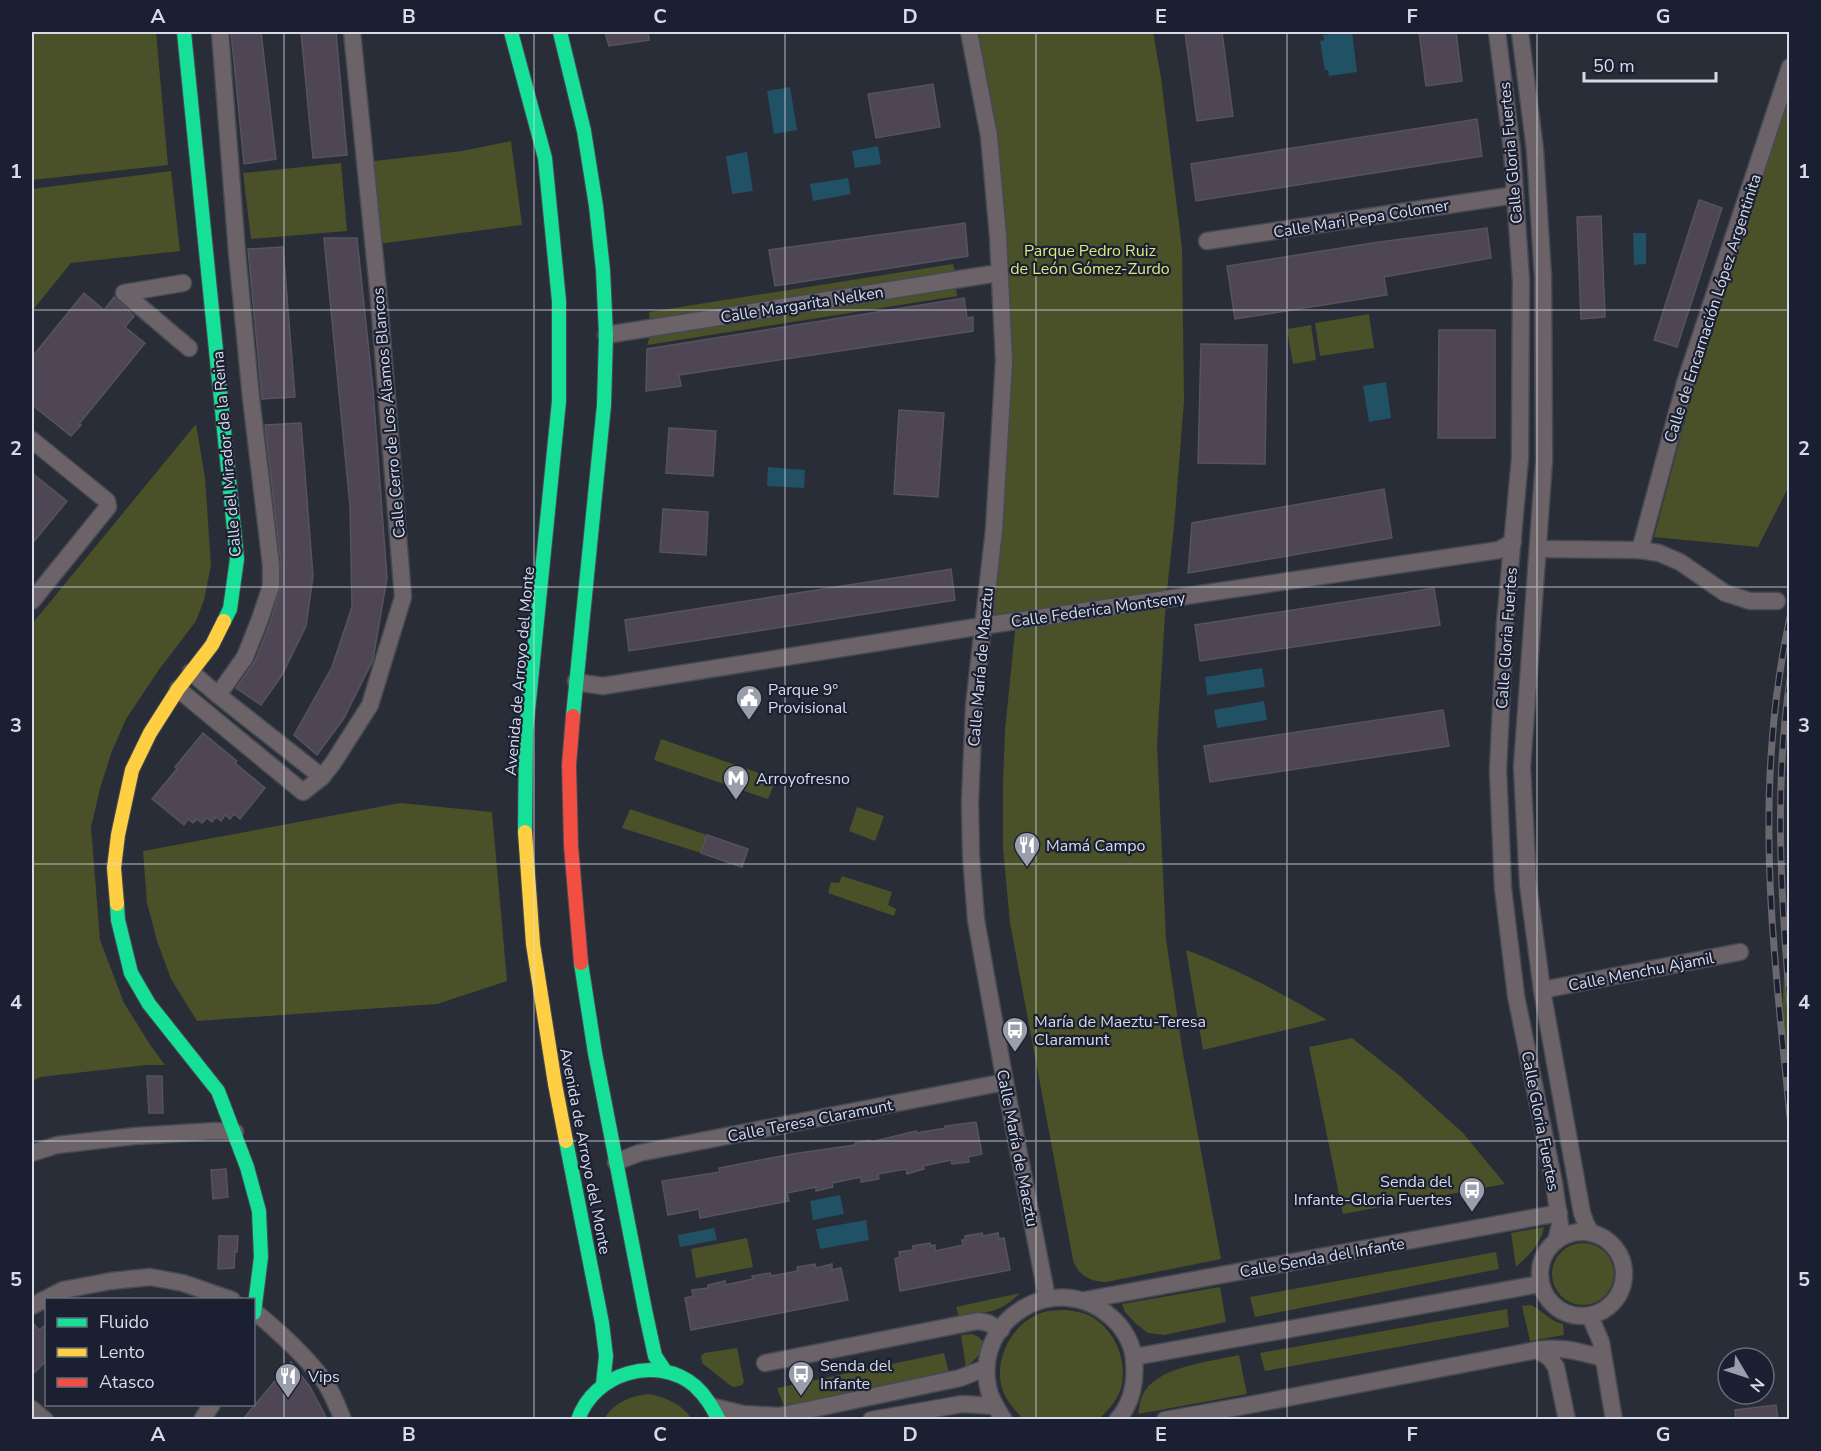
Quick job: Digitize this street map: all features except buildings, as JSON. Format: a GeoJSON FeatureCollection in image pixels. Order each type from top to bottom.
{"type":"FeatureCollection","features":[{"type":"Feature","properties":{"kind":"street","name":"Calle del Mirador de la Reina"},"geometry":{"type":"LineString","coordinates":[[184,32],[237,559],[230,609],[212,645],[178,689],[150,733],[132,770],[118,835],[114,868],[118,920],[131,973],[149,1004],[218,1091],[235,1132],[259,1211],[261,1257],[255,1304]]}},
{"type":"Feature","properties":{"kind":"street","name":"Calle del Mirador de la Reina"},"geometry":{"type":"LineString","coordinates":[[218,695],[245,657],[271,586],[271,566],[239,275],[220,32]]}},
{"type":"Feature","properties":{"kind":"street","name":"Calle Cerro de Los Álamos Blancos"},"geometry":{"type":"LineString","coordinates":[[178,689],[303,792],[322,777],[333,763],[370,705],[403,597],[378,289],[352,32]]}},
{"type":"Feature","properties":{"kind":"street","name":"Avenida de Arroyo del Monte"},"geometry":{"type":"LineString","coordinates":[[511,32],[545,158],[559,301],[560,401],[526,731],[525,830],[530,914],[555,1084],[602,1323],[606,1356],[603,1384]]}},
{"type":"Feature","properties":{"kind":"street","name":"Avenida de Arroyo del Monte"},"geometry":{"type":"LineString","coordinates":[[560,32],[582,121],[596,206],[603,270],[606,335],[604,405],[569,765],[571,846],[579,948],[595,1053],[655,1356],[665,1371]]}},
{"type":"Feature","properties":{"kind":"street","name":"Calle María de Maeztu"},"geometry":{"type":"LineString","coordinates":[[969,32],[989,136],[998,236],[1004,362],[994,530],[974,705],[970,802],[971,855],[976,920],[1047,1298]]}},
{"type":"Feature","properties":{"kind":"street","name":"Calle Gloria Fuertes"},"geometry":{"type":"LineString","coordinates":[[1497,32],[1512,150],[1521,280],[1520,446],[1505,623],[1498,770],[1503,888],[1516,996],[1554,1183],[1560,1225],[1556,1241]]}},
{"type":"Feature","properties":{"kind":"street","name":"Calle Gloria Fuertes"},"geometry":{"type":"LineString","coordinates":[[1520,32],[1535,150],[1543,277],[1544,460],[1522,767],[1528,884],[1542,990],[1582,1213],[1592,1233]]}},
{"type":"Feature","properties":{"kind":"street","name":"Calle de Encarnación López Argentinita"},"geometry":{"type":"LineString","coordinates":[[1640,550],[1685,384],[1790,67]]}},
{"type":"Feature","properties":{"kind":"street","name":"Calle Mari Pepa Colomer"},"geometry":{"type":"LineString","coordinates":[[1207,241],[1515,195]]}},
{"type":"Feature","properties":{"kind":"street","name":"Calle Margarita Nelken"},"geometry":{"type":"LineString","coordinates":[[606,335],[999,273]]}},
{"type":"Feature","properties":{"kind":"street"},"geometry":{"type":"LineString","coordinates":[[183,283],[124,293],[189,348]]}},
{"type":"Feature","properties":{"kind":"street"},"geometry":{"type":"LineString","coordinates":[[32,440],[107,501],[108,507],[32,601]]}},
{"type":"Feature","properties":{"kind":"street","name":"Calle Federica Montseny"},"geometry":{"type":"LineString","coordinates":[[576,681],[582,684],[603,686],[982,626],[1499,550],[1512,542]]}},
{"type":"Feature","properties":{"kind":"street"},"geometry":{"type":"LineString","coordinates":[[1538,549],[1640,550],[1659,553],[1680,562],[1725,593],[1750,601],[1777,601]]}},
{"type":"Feature","properties":{"kind":"street"},"geometry":{"type":"LineString","coordinates":[[191,672],[322,777]]}},
{"type":"Feature","properties":{"kind":"street","name":"Calle Menchu Ajamil"},"geometry":{"type":"LineString","coordinates":[[1542,990],[1740,952]]}},
{"type":"Feature","properties":{"kind":"street","name":"Calle Teresa Claramunt"},"geometry":{"type":"LineString","coordinates":[[616,1162],[639,1153],[1005,1082]]}},
{"type":"Feature","properties":{"kind":"street"},"geometry":{"type":"LineString","coordinates":[[32,1153],[57,1145],[135,1136],[235,1132]]}},
{"type":"Feature","properties":{"kind":"street","name":"Calle Senda del Infante"},"geometry":{"type":"LineString","coordinates":[[1085,1300],[1558,1213]]}},
{"type":"Feature","properties":{"kind":"street"},"geometry":{"type":"LineString","coordinates":[[1578,1231],[1592,1233],[1606,1239],[1615,1248],[1623,1263],[1624,1273],[1620,1292],[1608,1308],[1590,1316],[1574,1316],[1558,1310],[1546,1299],[1538,1273],[1541,1262],[1556,1241],[1578,1231]]}},
{"type":"Feature","properties":{"kind":"street"},"geometry":{"type":"LineString","coordinates":[[48,1298],[63,1290],[111,1281],[150,1277],[183,1283],[229,1298]]}},
{"type":"Feature","properties":{"kind":"street"},"geometry":{"type":"LineString","coordinates":[[1134,1357],[1540,1284]]}},
{"type":"Feature","properties":{"kind":"street"},"geometry":{"type":"LineString","coordinates":[[999,1413],[988,1388],[986,1368],[990,1348],[1012,1315],[1028,1304],[1047,1298],[1066,1297],[1085,1300],[1102,1309],[1117,1322],[1128,1338],[1134,1357],[1135,1377],[1131,1397],[1117,1419]]}},
{"type":"Feature","properties":{"kind":"street"},"geometry":{"type":"LineString","coordinates":[[255,1313],[282,1334],[322,1378],[344,1419]]}},
{"type":"Feature","properties":{"kind":"street"},"geometry":{"type":"LineString","coordinates":[[1590,1316],[1601,1342],[1614,1419]]}},
{"type":"Feature","properties":{"kind":"street"},"geometry":{"type":"LineString","coordinates":[[765,1363],[978,1322],[988,1323],[1001,1330]]}},
{"type":"Feature","properties":{"kind":"street"},"geometry":{"type":"LineString","coordinates":[[1165,1419],[1544,1354],[1552,1348],[1572,1350],[1604,1358]]}},
{"type":"Feature","properties":{"kind":"street"},"geometry":{"type":"LineString","coordinates":[[1544,1354],[1556,1367],[1567,1419]]}},
{"type":"Feature","properties":{"kind":"street"},"geometry":{"type":"LineString","coordinates":[[578,1419],[585,1403],[603,1384],[622,1374],[643,1369],[665,1371],[682,1377],[699,1390],[717,1413],[779,1416],[960,1378],[986,1368]]}},
{"type":"Feature","properties":{"kind":"street"},"geometry":{"type":"LineString","coordinates":[[871,1419],[962,1404],[999,1413]]}},
{"type":"Feature","properties":{"kind":"street"},"geometry":{"type":"LineString","coordinates":[[202,1419],[211,1406]]}},
{"type":"Feature","properties":{"kind":"street"},"geometry":{"type":"LineString","coordinates":[[32,1409],[45,1419]]}},
{"type":"Feature","properties":{"kind":"green space"},"geometry":{"type":"Polygon","coordinates":[[[32,32],[156,32],[168,165],[32,180],[32,32]]]}},
{"type":"Feature","properties":{"kind":"green space","name":"Parque Pedro Ruiz de León Gómez-Zurdo"},"geometry":{"type":"Polygon","coordinates":[[[968,32],[1153,32],[1161,78],[1182,248],[1184,401],[1166,599],[1157,744],[1166,939],[1183,1054],[1221,1259],[1106,1282],[1085,1277],[1073,1260],[1010,923],[1003,848],[1003,783],[1005,730],[1016,621],[982,626],[994,530],[998,236],[968,32]]]}},
{"type":"Feature","properties":{"kind":"green space"},"geometry":{"type":"Polygon","coordinates":[[[1789,87],[1789,486],[1758,547],[1654,537],[1697,375],[1748,223],[1789,87]]]}},
{"type":"Feature","properties":{"kind":"green space"},"geometry":{"type":"Polygon","coordinates":[[[511,141],[522,225],[371,245],[366,162],[462,151],[511,141]]]}},
{"type":"Feature","properties":{"kind":"green space"},"geometry":{"type":"Polygon","coordinates":[[[341,163],[347,231],[251,239],[243,173],[341,163]]]}},
{"type":"Feature","properties":{"kind":"green space"},"geometry":{"type":"Polygon","coordinates":[[[171,171],[180,251],[71,263],[32,311],[32,189],[171,171]]]}},
{"type":"Feature","properties":{"kind":"green space"},"geometry":{"type":"Polygon","coordinates":[[[953,264],[955,272],[650,322],[649,312],[953,264]]]}},
{"type":"Feature","properties":{"kind":"green space"},"geometry":{"type":"Polygon","coordinates":[[[956,289],[957,296],[647,345],[650,335],[956,289]]]}},
{"type":"Feature","properties":{"kind":"green space"},"geometry":{"type":"Polygon","coordinates":[[[1369,314],[1374,348],[1320,356],[1315,323],[1369,314]]]}},
{"type":"Feature","properties":{"kind":"green space"},"geometry":{"type":"Polygon","coordinates":[[[1311,325],[1316,360],[1293,364],[1287,329],[1311,325]]]}},
{"type":"Feature","properties":{"kind":"green space"},"geometry":{"type":"Polygon","coordinates":[[[196,424],[205,478],[211,565],[204,600],[196,621],[158,671],[126,719],[112,751],[91,827],[100,940],[124,1003],[165,1065],[146,1065],[40,1077],[32,1081],[32,624],[196,424]]]}},
{"type":"Feature","properties":{"kind":"green space"},"geometry":{"type":"Polygon","coordinates":[[[661,739],[776,779],[768,799],[654,760],[661,739]]]}},
{"type":"Feature","properties":{"kind":"green space"},"geometry":{"type":"Polygon","coordinates":[[[400,803],[492,812],[507,981],[437,1004],[197,1021],[171,979],[157,941],[147,903],[143,851],[400,803]]]}},
{"type":"Feature","properties":{"kind":"green space"},"geometry":{"type":"Polygon","coordinates":[[[857,807],[884,816],[875,841],[849,831],[857,807]]]}},
{"type":"Feature","properties":{"kind":"green space"},"geometry":{"type":"Polygon","coordinates":[[[630,809],[707,835],[701,853],[622,828],[630,809]]]}},
{"type":"Feature","properties":{"kind":"green space"},"geometry":{"type":"Polygon","coordinates":[[[1789,868],[1790,1118],[1781,1038],[1789,868]]]}},
{"type":"Feature","properties":{"kind":"green space"},"geometry":{"type":"Polygon","coordinates":[[[842,876],[892,892],[888,905],[896,909],[894,916],[828,893],[831,882],[839,883],[842,876]]]}},
{"type":"Feature","properties":{"kind":"green space"},"geometry":{"type":"Polygon","coordinates":[[[1186,950],[1258,982],[1327,1020],[1203,1050],[1186,950]]]}},
{"type":"Feature","properties":{"kind":"green space"},"geometry":{"type":"Polygon","coordinates":[[[1352,1038],[1400,1076],[1463,1133],[1505,1184],[1343,1214],[1309,1047],[1352,1038]]]}},
{"type":"Feature","properties":{"kind":"green space"},"geometry":{"type":"Polygon","coordinates":[[[1544,1227],[1543,1233],[1530,1254],[1516,1267],[1511,1233],[1544,1227]]]}},
{"type":"Feature","properties":{"kind":"green space"},"geometry":{"type":"Polygon","coordinates":[[[747,1238],[753,1267],[696,1278],[691,1249],[747,1238]]]}},
{"type":"Feature","properties":{"kind":"green space"},"geometry":{"type":"Polygon","coordinates":[[[1577,1243],[1589,1243],[1605,1252],[1612,1262],[1614,1274],[1612,1286],[1605,1296],[1589,1305],[1577,1305],[1566,1300],[1557,1291],[1552,1280],[1552,1268],[1557,1257],[1566,1248],[1577,1243]]]}},
{"type":"Feature","properties":{"kind":"green space"},"geometry":{"type":"Polygon","coordinates":[[[1496,1252],[1499,1269],[1255,1317],[1250,1297],[1496,1252]]]}},
{"type":"Feature","properties":{"kind":"green space"},"geometry":{"type":"Polygon","coordinates":[[[1220,1287],[1226,1322],[1164,1335],[1148,1333],[1125,1312],[1122,1304],[1220,1287]]]}},
{"type":"Feature","properties":{"kind":"green space"},"geometry":{"type":"Polygon","coordinates":[[[1020,1293],[999,1309],[959,1317],[956,1307],[1020,1293]]]}},
{"type":"Feature","properties":{"kind":"green space"},"geometry":{"type":"Polygon","coordinates":[[[1531,1305],[1563,1324],[1564,1335],[1530,1341],[1522,1306],[1531,1305]]]}},
{"type":"Feature","properties":{"kind":"green space"},"geometry":{"type":"Polygon","coordinates":[[[1507,1309],[1509,1327],[1265,1371],[1260,1353],[1507,1309]]]}},
{"type":"Feature","properties":{"kind":"green space"},"geometry":{"type":"Polygon","coordinates":[[[1067,1310],[1086,1314],[1095,1319],[1116,1343],[1120,1352],[1123,1373],[1119,1394],[1099,1419],[1023,1419],[1008,1401],[1002,1388],[1000,1376],[1004,1351],[1009,1340],[1026,1321],[1048,1311],[1067,1310]]]}},
{"type":"Feature","properties":{"kind":"green space"},"geometry":{"type":"Polygon","coordinates":[[[972,1334],[984,1343],[979,1355],[966,1368],[961,1335],[972,1334]]]}},
{"type":"Feature","properties":{"kind":"green space"},"geometry":{"type":"Polygon","coordinates":[[[737,1348],[744,1382],[734,1387],[702,1363],[701,1356],[704,1353],[737,1348]]]}},
{"type":"Feature","properties":{"kind":"green space"},"geometry":{"type":"Polygon","coordinates":[[[944,1353],[949,1373],[784,1406],[777,1388],[944,1353]]]}},
{"type":"Feature","properties":{"kind":"green space"},"geometry":{"type":"Polygon","coordinates":[[[1239,1355],[1247,1394],[1138,1414],[1142,1396],[1159,1378],[1184,1367],[1239,1355]]]}},
{"type":"Feature","properties":{"kind":"green space"},"geometry":{"type":"Polygon","coordinates":[[[649,1394],[674,1402],[692,1419],[604,1419],[613,1408],[624,1401],[649,1394]]]}},
{"type":"Feature","properties":{"kind":"water"},"geometry":{"type":"Polygon","coordinates":[[[1352,32],[1357,72],[1329,76],[1328,70],[1325,70],[1320,41],[1324,40],[1323,35],[1352,32]]]}},
{"type":"Feature","properties":{"kind":"water"},"geometry":{"type":"Polygon","coordinates":[[[790,87],[797,130],[774,134],[767,91],[790,87]]]}},
{"type":"Feature","properties":{"kind":"water"},"geometry":{"type":"Polygon","coordinates":[[[878,146],[881,164],[855,168],[852,151],[878,146]]]}},
{"type":"Feature","properties":{"kind":"water"},"geometry":{"type":"Polygon","coordinates":[[[747,152],[753,191],[732,194],[726,156],[747,152]]]}},
{"type":"Feature","properties":{"kind":"water"},"geometry":{"type":"Polygon","coordinates":[[[848,178],[851,194],[813,201],[810,184],[848,178]]]}},
{"type":"Feature","properties":{"kind":"water"},"geometry":{"type":"Polygon","coordinates":[[[1633,233],[1646,233],[1646,264],[1634,265],[1633,233]]]}},
{"type":"Feature","properties":{"kind":"water"},"geometry":{"type":"Polygon","coordinates":[[[1386,382],[1391,418],[1369,422],[1363,386],[1386,382]]]}},
{"type":"Feature","properties":{"kind":"water"},"geometry":{"type":"Polygon","coordinates":[[[768,467],[805,470],[804,488],[767,486],[768,467]]]}},
{"type":"Feature","properties":{"kind":"water"},"geometry":{"type":"Polygon","coordinates":[[[1262,668],[1265,687],[1207,695],[1205,677],[1262,668]]]}},
{"type":"Feature","properties":{"kind":"water"},"geometry":{"type":"Polygon","coordinates":[[[1264,701],[1267,720],[1217,728],[1214,710],[1264,701]]]}},
{"type":"Feature","properties":{"kind":"water"},"geometry":{"type":"Polygon","coordinates":[[[840,1195],[844,1214],[813,1220],[810,1201],[840,1195]]]}},
{"type":"Feature","properties":{"kind":"water"},"geometry":{"type":"Polygon","coordinates":[[[866,1220],[869,1240],[820,1249],[816,1229],[866,1220]]]}},
{"type":"Feature","properties":{"kind":"water"},"geometry":{"type":"Polygon","coordinates":[[[714,1228],[717,1240],[680,1247],[678,1235],[714,1228]]]}},
{"type":"Feature","properties":{"kind":"railway"},"geometry":{"type":"LineString","coordinates":[[1790,617],[1773,727],[1769,790],[1770,884],[1776,977],[1790,1117]]}},
{"type":"Feature","properties":{"kind":"railway"},"geometry":{"type":"LineString","coordinates":[[1790,679],[1782,760],[1781,801],[1782,883],[1790,1005]]}},
{"type":"Feature","properties":{"kind":"traffic: fast"},"geometry":{"type":"LineString","coordinates":[[184,32],[237,559],[230,609],[224,621]]}},
{"type":"Feature","properties":{"kind":"traffic: fast"},"geometry":{"type":"LineString","coordinates":[[511,32],[545,158],[559,301],[559,401],[526,731],[525,832]]}},
{"type":"Feature","properties":{"kind":"traffic: fast"},"geometry":{"type":"LineString","coordinates":[[560,32],[584,131],[596,206],[603,270],[606,335],[604,405],[573,716]]}},
{"type":"Feature","properties":{"kind":"traffic: fast"},"geometry":{"type":"LineString","coordinates":[[117,904],[118,920],[131,973],[149,1004],[218,1091],[247,1167],[259,1211],[261,1257],[255,1305]]}},
{"type":"Feature","properties":{"kind":"traffic: fast"},"geometry":{"type":"LineString","coordinates":[[581,963],[595,1053],[645,1310],[655,1356],[665,1371]]}},
{"type":"Feature","properties":{"kind":"traffic: fast"},"geometry":{"type":"LineString","coordinates":[[566,1141],[602,1323],[606,1356],[603,1384]]}},
{"type":"Feature","properties":{"kind":"traffic: fast"},"geometry":{"type":"LineString","coordinates":[[578,1420],[586,1404],[597,1390],[628,1373],[645,1370],[663,1371],[680,1376],[695,1386],[706,1398],[719,1420]]}},
{"type":"Feature","properties":{"kind":"traffic: slow"},"geometry":{"type":"LineString","coordinates":[[117,904],[114,868],[118,835],[132,770],[150,733],[178,689],[212,645],[224,621]]}},
{"type":"Feature","properties":{"kind":"traffic: slow"},"geometry":{"type":"LineString","coordinates":[[525,832],[533,944],[566,1141]]}},
{"type":"Feature","properties":{"kind":"traffic: jam"},"geometry":{"type":"LineString","coordinates":[[573,716],[569,765],[571,846],[581,963]]}},
{"type":"Feature","properties":{"kind":"place","name":"Parque 9º Provisional"},"geometry":{"type":"Point","coordinates":[749,721]}},
{"type":"Feature","properties":{"kind":"place","name":"Arroyofresno"},"geometry":{"type":"Point","coordinates":[736,801]}},
{"type":"Feature","properties":{"kind":"place","name":"Mamá Campo"},"geometry":{"type":"Point","coordinates":[1027,868]}},
{"type":"Feature","properties":{"kind":"place","name":"María de Maeztu-Teresa Claramunt"},"geometry":{"type":"Point","coordinates":[1015,1053]}},
{"type":"Feature","properties":{"kind":"place","name":"Senda del Infante-Gloria Fuertes"},"geometry":{"type":"Point","coordinates":[1472,1213]}},
{"type":"Feature","properties":{"kind":"place","name":"Senda del Infante"},"geometry":{"type":"Point","coordinates":[801,1397]}},
{"type":"Feature","properties":{"kind":"place","name":"Vips"},"geometry":{"type":"Point","coordinates":[288,1399]}}]}
